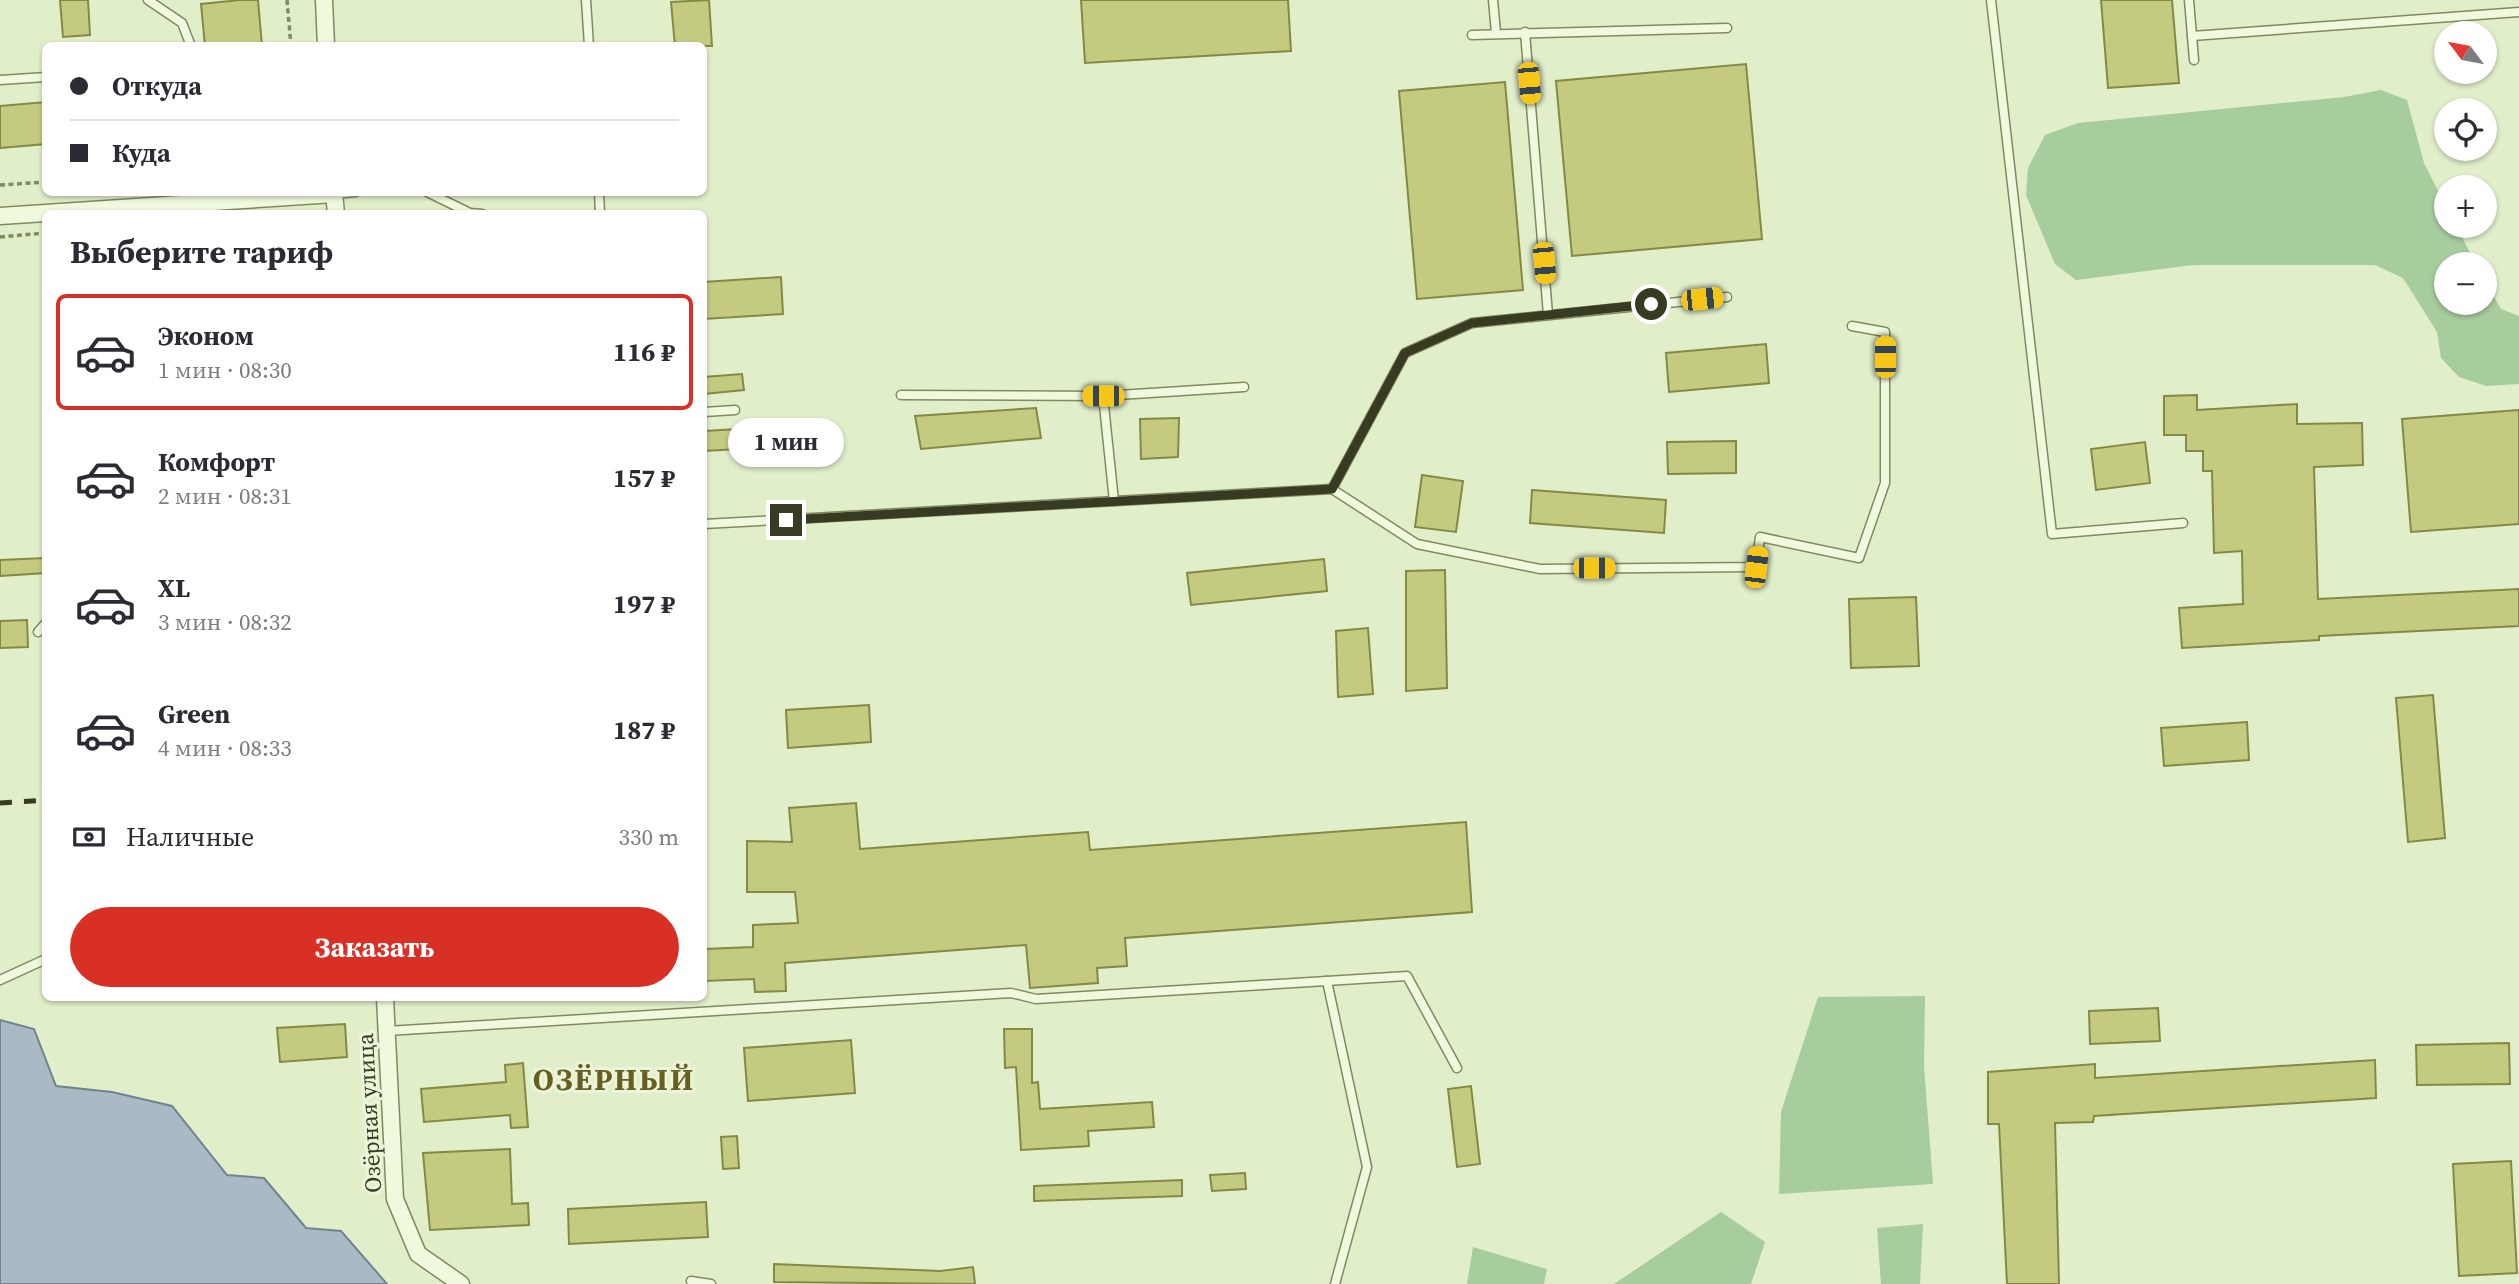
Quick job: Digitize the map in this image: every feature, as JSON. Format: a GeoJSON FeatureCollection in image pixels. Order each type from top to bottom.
{"type":"FeatureCollection","features":[{"type":"Feature","properties":{"kind":"street"},"geometry":{"type":"LineString","coordinates":[[324,0],[326,42]]}},
{"type":"Feature","properties":{"kind":"street"},"geometry":{"type":"LineString","coordinates":[[117,210],[255,203],[310,196]]}},
{"type":"Feature","properties":{"kind":"street"},"geometry":{"type":"LineString","coordinates":[[0,216],[42,214]]}},
{"type":"Feature","properties":{"kind":"street","name":"Озёрная улица"},"geometry":{"type":"LineString","coordinates":[[385,1001],[395,1199],[418,1254],[461,1284]]}},
{"type":"Feature","properties":{"kind":"lane"},"geometry":{"type":"LineString","coordinates":[[148,0],[182,23],[189,42]]}},
{"type":"Feature","properties":{"kind":"lane"},"geometry":{"type":"LineString","coordinates":[[586,0],[589,42]]}},
{"type":"Feature","properties":{"kind":"lane"},"geometry":{"type":"LineString","coordinates":[[1493,0],[1496,33]]}},
{"type":"Feature","properties":{"kind":"lane"},"geometry":{"type":"LineString","coordinates":[[1991,0],[2052,534],[2183,523]]}},
{"type":"Feature","properties":{"kind":"lane"},"geometry":{"type":"LineString","coordinates":[[2189,0],[2194,60]]}},
{"type":"Feature","properties":{"kind":"lane"},"geometry":{"type":"LineString","coordinates":[[2192,36],[2519,12]]}},
{"type":"Feature","properties":{"kind":"lane"},"geometry":{"type":"LineString","coordinates":[[1472,35],[1727,27]]}},
{"type":"Feature","properties":{"kind":"lane"},"geometry":{"type":"LineString","coordinates":[[1525,32],[1548,315]]}},
{"type":"Feature","properties":{"kind":"lane"},"geometry":{"type":"LineString","coordinates":[[0,80],[42,77]]}},
{"type":"Feature","properties":{"kind":"lane"},"geometry":{"type":"LineString","coordinates":[[436,196],[466,210]]}},
{"type":"Feature","properties":{"kind":"lane"},"geometry":{"type":"LineString","coordinates":[[1332,489],[1405,353],[1472,323],[1727,297]]}},
{"type":"Feature","properties":{"kind":"lane"},"geometry":{"type":"LineString","coordinates":[[707,524],[1332,489],[1417,544],[1539,569],[1756,567],[1760,537],[1859,558],[1885,483],[1885,332],[1852,326]]}},
{"type":"Feature","properties":{"kind":"lane"},"geometry":{"type":"LineString","coordinates":[[901,395],[1103,396],[1244,387]]}},
{"type":"Feature","properties":{"kind":"lane"},"geometry":{"type":"LineString","coordinates":[[1103,396],[1114,501]]}},
{"type":"Feature","properties":{"kind":"lane"},"geometry":{"type":"LineString","coordinates":[[707,412],[735,410]]}},
{"type":"Feature","properties":{"kind":"lane"},"geometry":{"type":"LineString","coordinates":[[38,632],[42,627]]}},
{"type":"Feature","properties":{"kind":"lane"},"geometry":{"type":"LineString","coordinates":[[0,980],[42,961]]}},
{"type":"Feature","properties":{"kind":"lane"},"geometry":{"type":"LineString","coordinates":[[387,1031],[1012,993],[1036,999],[1407,976],[1457,1068]]}},
{"type":"Feature","properties":{"kind":"lane"},"geometry":{"type":"LineString","coordinates":[[1327,981],[1367,1167],[1335,1284]]}},
{"type":"Feature","properties":{"kind":"lane"},"geometry":{"type":"LineString","coordinates":[[691,1281],[710,1284]]}},
{"type":"Feature","properties":{"kind":"path"},"geometry":{"type":"LineString","coordinates":[[287,0],[291,42]]}},
{"type":"Feature","properties":{"kind":"path"},"geometry":{"type":"LineString","coordinates":[[0,185],[42,182]]}},
{"type":"Feature","properties":{"kind":"path"},"geometry":{"type":"LineString","coordinates":[[0,237],[42,233]]}},
{"type":"Feature","properties":{"kind":"green space"},"geometry":{"type":"Polygon","coordinates":[[[2381,90],[2407,100],[2424,163],[2434,183],[2434,238],[2462,238],[2470,252],[2434,252],[2434,315],[2497,315],[2497,302],[2501,309],[2519,316],[2519,384],[2486,386],[2459,377],[2441,358],[2437,332],[2403,278],[2375,265],[2193,265],[2076,280],[2055,264],[2026,195],[2028,168],[2045,135],[2078,123],[2344,97],[2381,90]]]}},
{"type":"Feature","properties":{"kind":"green space"},"geometry":{"type":"Polygon","coordinates":[[[1925,996],[1924,1067],[1933,1184],[1779,1194],[1781,1112],[1818,997],[1925,996]]]}},
{"type":"Feature","properties":{"kind":"green space"},"geometry":{"type":"Polygon","coordinates":[[[1721,1212],[1765,1242],[1751,1284],[1614,1284],[1721,1212]]]}},
{"type":"Feature","properties":{"kind":"green space"},"geometry":{"type":"Polygon","coordinates":[[[1923,1224],[1920,1284],[1881,1284],[1877,1228],[1923,1224]]]}},
{"type":"Feature","properties":{"kind":"green space"},"geometry":{"type":"Polygon","coordinates":[[[1473,1247],[1547,1269],[1544,1284],[1467,1284],[1473,1247]]]}},
{"type":"Feature","properties":{"kind":"shaded area"},"geometry":{"type":"Polygon","coordinates":[[[0,1020],[34,1029],[56,1086],[112,1092],[172,1106],[227,1175],[264,1178],[306,1228],[341,1231],[387,1284],[0,1284],[0,1020]]]}},
{"type":"Feature","properties":{"kind":"building"},"geometry":{"type":"Polygon","coordinates":[[[60,0],[88,0],[90,35],[63,37],[60,0]]]}},
{"type":"Feature","properties":{"kind":"building"},"geometry":{"type":"Polygon","coordinates":[[[258,0],[262,42],[205,42],[201,4],[258,0]]]}},
{"type":"Feature","properties":{"kind":"building"},"geometry":{"type":"Polygon","coordinates":[[[709,0],[712,46],[707,46],[707,42],[675,42],[671,2],[709,0]]]}},
{"type":"Feature","properties":{"kind":"building"},"geometry":{"type":"Polygon","coordinates":[[[1081,0],[1288,0],[1291,51],[1085,63],[1081,0]]]}},
{"type":"Feature","properties":{"kind":"building"},"geometry":{"type":"Polygon","coordinates":[[[2101,0],[2172,0],[2179,83],[2108,88],[2101,0]]]}},
{"type":"Feature","properties":{"kind":"building"},"geometry":{"type":"Polygon","coordinates":[[[1746,64],[1762,239],[1572,256],[1556,81],[1746,64]]]}},
{"type":"Feature","properties":{"kind":"building"},"geometry":{"type":"Polygon","coordinates":[[[1505,82],[1523,290],[1417,299],[1399,91],[1505,82]]]}},
{"type":"Feature","properties":{"kind":"building"},"geometry":{"type":"Polygon","coordinates":[[[42,102],[42,144],[0,148],[0,106],[42,102]]]}},
{"type":"Feature","properties":{"kind":"building"},"geometry":{"type":"Polygon","coordinates":[[[781,277],[783,314],[707,319],[707,282],[781,277]]]}},
{"type":"Feature","properties":{"kind":"building"},"geometry":{"type":"Polygon","coordinates":[[[1766,344],[1769,383],[1669,392],[1666,353],[1766,344]]]}},
{"type":"Feature","properties":{"kind":"building"},"geometry":{"type":"Polygon","coordinates":[[[742,374],[744,390],[707,394],[707,377],[742,374]]]}},
{"type":"Feature","properties":{"kind":"building"},"geometry":{"type":"Polygon","coordinates":[[[2197,395],[2197,410],[2297,404],[2297,424],[2362,423],[2363,465],[2314,467],[2318,599],[2519,589],[2519,626],[2319,636],[2319,640],[2182,648],[2179,608],[2243,604],[2242,551],[2214,553],[2212,471],[2203,471],[2203,451],[2186,451],[2186,435],[2164,435],[2164,396],[2197,395]]]}},
{"type":"Feature","properties":{"kind":"building"},"geometry":{"type":"Polygon","coordinates":[[[1036,408],[1041,438],[921,449],[915,416],[1036,408]]]}},
{"type":"Feature","properties":{"kind":"building"},"geometry":{"type":"Polygon","coordinates":[[[2519,410],[2519,524],[2411,532],[2402,419],[2519,410]]]}},
{"type":"Feature","properties":{"kind":"building"},"geometry":{"type":"Polygon","coordinates":[[[1179,418],[1178,457],[1141,459],[1140,419],[1179,418]]]}},
{"type":"Feature","properties":{"kind":"building"},"geometry":{"type":"Polygon","coordinates":[[[738,429],[739,449],[707,451],[707,431],[738,429]]]}},
{"type":"Feature","properties":{"kind":"building"},"geometry":{"type":"Polygon","coordinates":[[[1736,441],[1736,473],[1668,474],[1667,442],[1736,441]]]}},
{"type":"Feature","properties":{"kind":"building"},"geometry":{"type":"Polygon","coordinates":[[[2145,442],[2150,483],[2096,490],[2091,449],[2145,442]]]}},
{"type":"Feature","properties":{"kind":"building"},"geometry":{"type":"Polygon","coordinates":[[[1422,475],[1463,481],[1456,532],[1415,527],[1422,475]]]}},
{"type":"Feature","properties":{"kind":"building"},"geometry":{"type":"Polygon","coordinates":[[[1532,490],[1666,500],[1664,533],[1530,523],[1532,490]]]}},
{"type":"Feature","properties":{"kind":"building"},"geometry":{"type":"Polygon","coordinates":[[[42,558],[42,573],[0,576],[0,560],[42,558]]]}},
{"type":"Feature","properties":{"kind":"building"},"geometry":{"type":"Polygon","coordinates":[[[1324,559],[1327,591],[1191,605],[1187,573],[1324,559]]]}},
{"type":"Feature","properties":{"kind":"building"},"geometry":{"type":"Polygon","coordinates":[[[1445,570],[1447,688],[1406,691],[1406,571],[1445,570]]]}},
{"type":"Feature","properties":{"kind":"building"},"geometry":{"type":"Polygon","coordinates":[[[1916,597],[1919,666],[1851,668],[1849,599],[1916,597]]]}},
{"type":"Feature","properties":{"kind":"building"},"geometry":{"type":"Polygon","coordinates":[[[27,620],[28,647],[0,648],[0,621],[27,620]]]}},
{"type":"Feature","properties":{"kind":"building"},"geometry":{"type":"Polygon","coordinates":[[[1368,628],[1373,694],[1338,697],[1336,631],[1368,628]]]}},
{"type":"Feature","properties":{"kind":"building"},"geometry":{"type":"Polygon","coordinates":[[[2433,695],[2445,838],[2408,842],[2396,698],[2433,695]]]}},
{"type":"Feature","properties":{"kind":"building"},"geometry":{"type":"Polygon","coordinates":[[[869,705],[871,742],[788,748],[786,710],[869,705]]]}},
{"type":"Feature","properties":{"kind":"building"},"geometry":{"type":"Polygon","coordinates":[[[2247,722],[2249,760],[2164,766],[2161,728],[2247,722]]]}},
{"type":"Feature","properties":{"kind":"building"},"geometry":{"type":"Polygon","coordinates":[[[856,803],[860,849],[1088,832],[1090,850],[1466,822],[1472,912],[1125,938],[1127,966],[1097,968],[1098,983],[1030,988],[1026,945],[785,963],[786,991],[755,992],[754,979],[707,981],[707,949],[753,947],[753,925],[798,923],[795,892],[747,892],[747,841],[792,842],[789,808],[856,803]]]}},
{"type":"Feature","properties":{"kind":"building"},"geometry":{"type":"Polygon","coordinates":[[[2158,1008],[2160,1041],[2090,1044],[2089,1011],[2158,1008]]]}},
{"type":"Feature","properties":{"kind":"building"},"geometry":{"type":"Polygon","coordinates":[[[345,1024],[347,1057],[280,1062],[277,1028],[345,1024]]]}},
{"type":"Feature","properties":{"kind":"building"},"geometry":{"type":"Polygon","coordinates":[[[1004,1029],[1032,1029],[1032,1083],[1038,1082],[1040,1109],[1152,1102],[1154,1127],[1088,1131],[1089,1146],[1021,1150],[1016,1067],[1005,1068],[1004,1029]]]}},
{"type":"Feature","properties":{"kind":"building"},"geometry":{"type":"Polygon","coordinates":[[[851,1040],[855,1093],[748,1101],[744,1048],[851,1040]]]}},
{"type":"Feature","properties":{"kind":"building"},"geometry":{"type":"Polygon","coordinates":[[[2509,1043],[2510,1084],[2417,1085],[2416,1045],[2509,1043]]]}},
{"type":"Feature","properties":{"kind":"building"},"geometry":{"type":"Polygon","coordinates":[[[2375,1060],[2376,1098],[2094,1116],[2093,1122],[2055,1123],[2059,1284],[2007,1284],[1999,1124],[1988,1124],[1988,1072],[2095,1064],[2095,1078],[2375,1060]]]}},
{"type":"Feature","properties":{"kind":"building"},"geometry":{"type":"Polygon","coordinates":[[[523,1063],[528,1127],[511,1128],[510,1115],[424,1122],[421,1089],[506,1082],[505,1065],[523,1063]]]}},
{"type":"Feature","properties":{"kind":"building"},"geometry":{"type":"Polygon","coordinates":[[[1471,1086],[1480,1164],[1457,1167],[1448,1089],[1471,1086]]]}},
{"type":"Feature","properties":{"kind":"building"},"geometry":{"type":"Polygon","coordinates":[[[737,1136],[739,1168],[723,1169],[721,1137],[737,1136]]]}},
{"type":"Feature","properties":{"kind":"building"},"geometry":{"type":"Polygon","coordinates":[[[510,1149],[512,1204],[528,1203],[529,1225],[430,1230],[423,1153],[510,1149]]]}},
{"type":"Feature","properties":{"kind":"building"},"geometry":{"type":"Polygon","coordinates":[[[2511,1161],[2517,1273],[2459,1276],[2453,1164],[2511,1161]]]}},
{"type":"Feature","properties":{"kind":"building"},"geometry":{"type":"Polygon","coordinates":[[[1245,1173],[1246,1189],[1212,1191],[1210,1175],[1245,1173]]]}},
{"type":"Feature","properties":{"kind":"building"},"geometry":{"type":"Polygon","coordinates":[[[1182,1180],[1182,1196],[1034,1201],[1034,1186],[1182,1180]]]}},
{"type":"Feature","properties":{"kind":"building"},"geometry":{"type":"Polygon","coordinates":[[[706,1202],[708,1237],[569,1244],[568,1209],[706,1202]]]}},
{"type":"Feature","properties":{"kind":"building"},"geometry":{"type":"Polygon","coordinates":[[[774,1264],[940,1271],[973,1267],[975,1284],[774,1282],[774,1264]]]}},
{"type":"Feature","properties":{"kind":"railway"},"geometry":{"type":"LineString","coordinates":[[0,803],[42,800]]}},
{"type":"Feature","properties":{"kind":"district","name":"ОЗЁРНЫЙ"},"geometry":{"type":"Point","coordinates":[614,1079]}},
{"type":"Feature","properties":{"kind":"route"},"geometry":{"type":"LineString","coordinates":[[786,520],[1332,489],[1405,353],[1472,323],[1651,304]]}}]}
